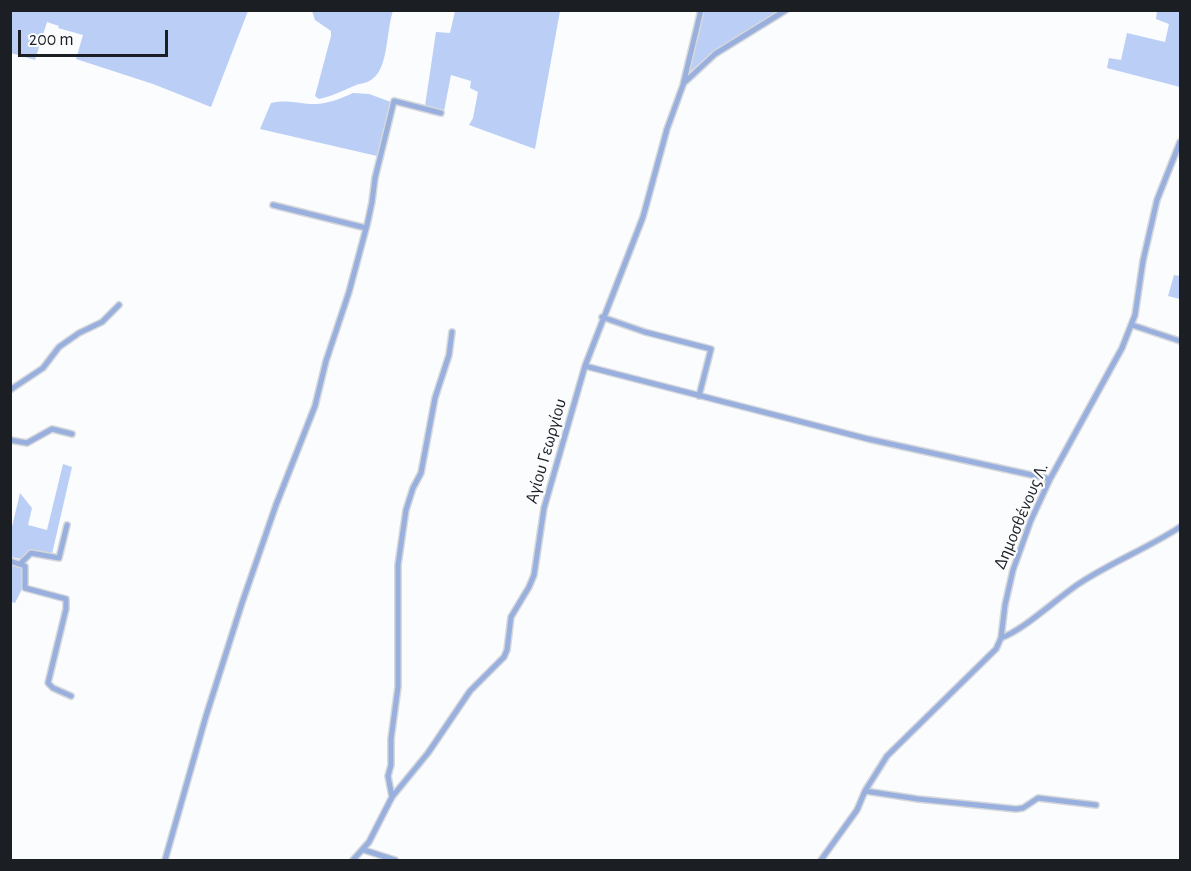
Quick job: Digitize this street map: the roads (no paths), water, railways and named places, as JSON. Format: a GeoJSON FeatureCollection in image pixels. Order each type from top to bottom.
{"type":"FeatureCollection","features":[{"type":"Feature","properties":{"kind":"street","name":"Αγίου Γεωργίου"},"geometry":{"type":"LineString","coordinates":[[353,861],[364,850],[392,796],[428,753],[470,692],[504,657],[507,650],[511,617],[534,575],[544,508],[585,366],[602,317],[637,235],[667,129],[683,84],[701,10]]}},
{"type":"Feature","properties":{"kind":"street"},"geometry":{"type":"LineString","coordinates":[[683,84],[715,54],[786,10]]}},
{"type":"Feature","properties":{"kind":"street"},"geometry":{"type":"LineString","coordinates":[[165,861],[242,603],[276,505],[315,406],[326,360],[349,292],[366,228],[375,178],[394,101],[441,113]]}},
{"type":"Feature","properties":{"kind":"street","name":"Δημοσθένους Λ."},"geometry":{"type":"LineString","coordinates":[[822,861],[857,810],[865,791],[887,756],[996,649],[1001,638],[1013,570],[1031,520],[1050,479],[1122,348],[1136,315],[1143,261],[1157,200],[1180,142]]}},
{"type":"Feature","properties":{"kind":"street"},"geometry":{"type":"LineString","coordinates":[[273,206],[366,228]]}},
{"type":"Feature","properties":{"kind":"street"},"geometry":{"type":"LineString","coordinates":[[10,390],[43,368],[59,347],[79,333],[102,322],[118,305]]}},
{"type":"Feature","properties":{"kind":"street"},"geometry":{"type":"LineString","coordinates":[[602,317],[655,334],[711,348],[699,396]]}},
{"type":"Feature","properties":{"kind":"street"},"geometry":{"type":"LineString","coordinates":[[1132,325],[1180,341]]}},
{"type":"Feature","properties":{"kind":"street"},"geometry":{"type":"LineString","coordinates":[[392,796],[388,776],[398,687],[398,564],[406,510],[421,473],[435,398],[449,355],[452,332]]}},
{"type":"Feature","properties":{"kind":"street"},"geometry":{"type":"LineString","coordinates":[[585,366],[924,453],[1050,479]]}},
{"type":"Feature","properties":{"kind":"street"},"geometry":{"type":"LineString","coordinates":[[10,440],[27,443],[52,429],[72,434]]}},
{"type":"Feature","properties":{"kind":"street"},"geometry":{"type":"LineString","coordinates":[[20,564],[31,553],[59,558],[67,525]]}},
{"type":"Feature","properties":{"kind":"street"},"geometry":{"type":"LineString","coordinates":[[1001,638],[1014,632],[1055,600],[1093,575],[1144,549],[1180,527]]}},
{"type":"Feature","properties":{"kind":"street"},"geometry":{"type":"LineString","coordinates":[[10,561],[25,566],[25,588],[66,599],[66,609],[48,683],[70,696]]}},
{"type":"Feature","properties":{"kind":"street"},"geometry":{"type":"LineString","coordinates":[[865,791],[1016,809],[1023,808],[1038,798],[1096,805]]}},
{"type":"Feature","properties":{"kind":"street"},"geometry":{"type":"LineString","coordinates":[[364,850],[395,861]]}}]}
